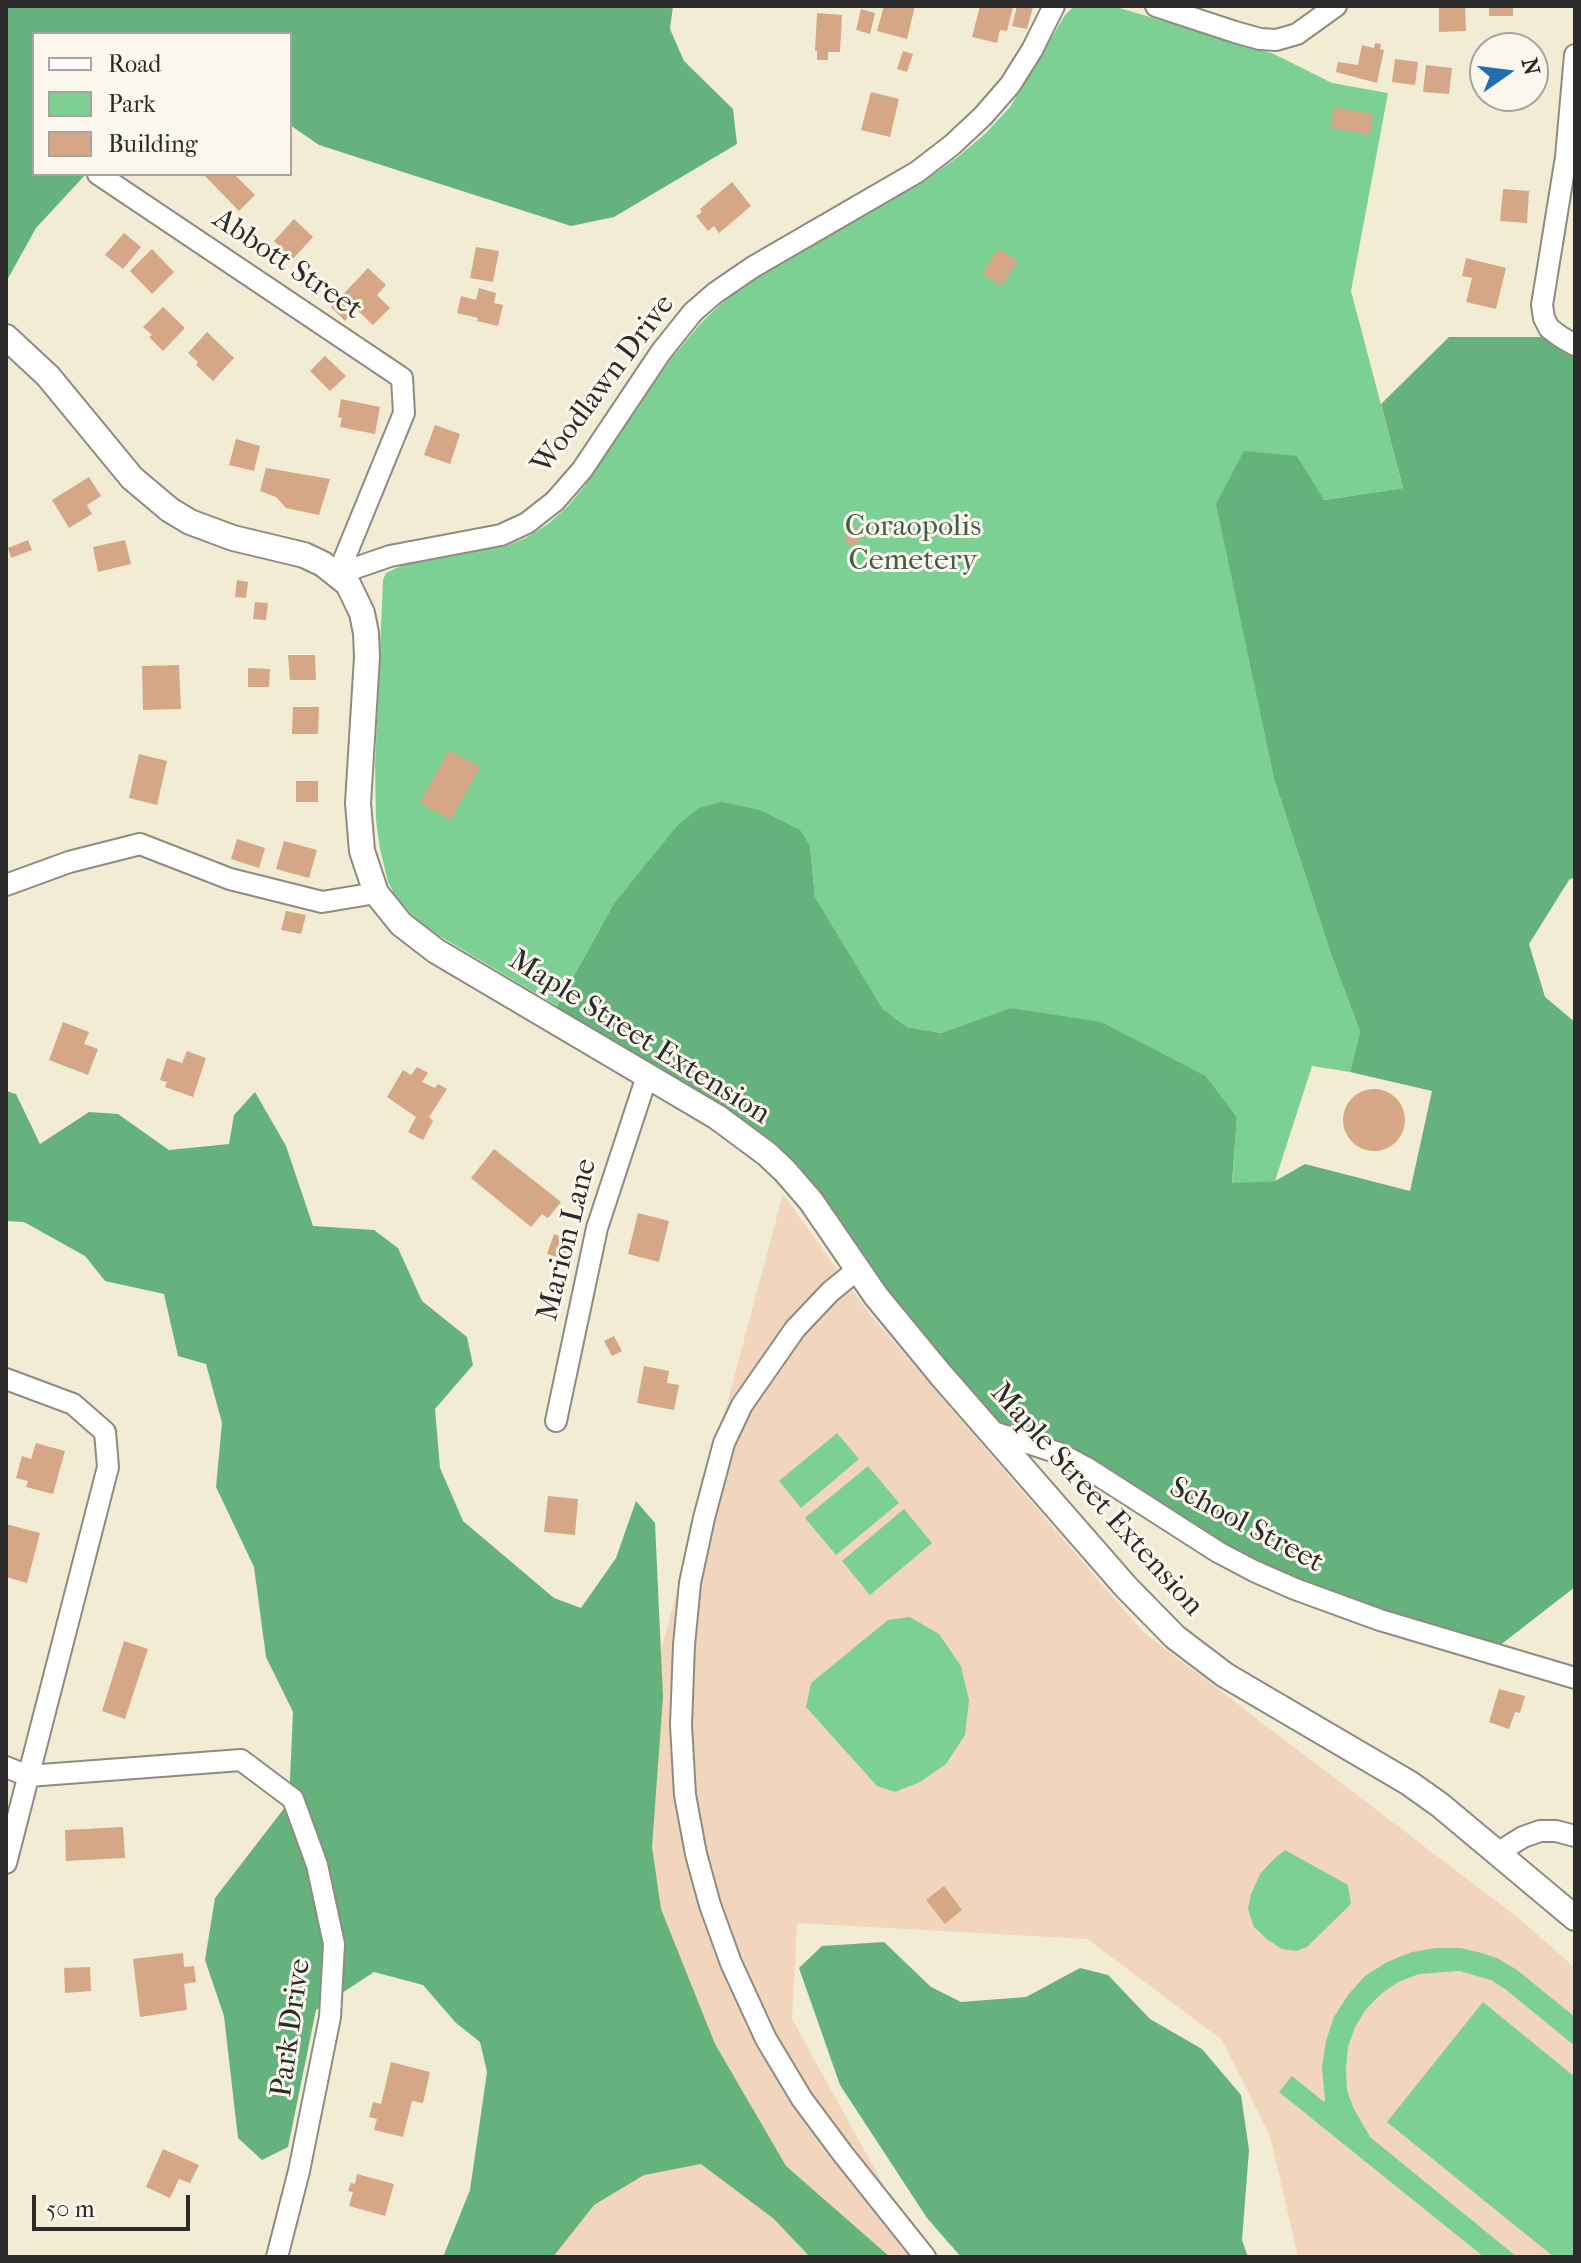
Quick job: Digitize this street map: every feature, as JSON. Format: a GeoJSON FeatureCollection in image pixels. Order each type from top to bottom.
{"type":"FeatureCollection","features":[{"type":"Feature","properties":{"kind":"street","name":"Woodlawn Drive"},"geometry":{"type":"LineString","coordinates":[[338,574],[390,556],[501,535],[527,523],[555,501],[582,470],[661,352],[693,312],[753,267],[917,172],[952,145],[1010,85],[1054,6]]}},
{"type":"Feature","properties":{"kind":"street"},"geometry":{"type":"LineString","coordinates":[[1156,6],[1235,32],[1276,40],[1297,34],[1336,6]]}},
{"type":"Feature","properties":{"kind":"street"},"geometry":{"type":"LineString","coordinates":[[1575,55],[1566,157],[1542,305],[1549,328],[1575,345]]}},
{"type":"Feature","properties":{"kind":"street","name":"Abbott Street"},"geometry":{"type":"LineString","coordinates":[[101,176],[402,378],[404,413],[338,574]]}},
{"type":"Feature","properties":{"kind":"street","name":"Maple Street Extension"},"geometry":{"type":"LineString","coordinates":[[6,337],[48,376],[132,478],[170,510],[210,531],[304,555],[323,564],[348,584],[362,613],[366,633],[358,803],[362,851],[376,893],[401,924],[436,951],[742,1134],[785,1171],[811,1201],[902,1329],[1126,1587],[1175,1637],[1225,1675],[1409,1783],[1449,1811],[1575,1918]]}},
{"type":"Feature","properties":{"kind":"street"},"geometry":{"type":"LineString","coordinates":[[6,885],[69,862],[140,844],[230,879],[322,902],[376,893]]}},
{"type":"Feature","properties":{"kind":"street","name":"Marion Lane"},"geometry":{"type":"LineString","coordinates":[[556,1421],[597,1228],[647,1076]]}},
{"type":"Feature","properties":{"kind":"street"},"geometry":{"type":"LineString","coordinates":[[858,1269],[830,1292],[795,1329],[742,1405],[724,1443],[690,1583],[681,1725],[685,1795],[710,1905],[731,1963],[766,2039],[802,2099],[925,2257]]}},
{"type":"Feature","properties":{"kind":"street"},"geometry":{"type":"LineString","coordinates":[[6,1379],[73,1404],[105,1432],[108,1467],[6,1863]]}},
{"type":"Feature","properties":{"kind":"street","name":"School Street"},"geometry":{"type":"LineString","coordinates":[[990,1431],[1059,1453],[1218,1552],[1295,1589],[1368,1616],[1575,1678]]}},
{"type":"Feature","properties":{"kind":"street","name":"Park Drive"},"geometry":{"type":"LineString","coordinates":[[28,1776],[241,1760],[293,1799],[317,1865],[334,1944],[330,2017],[299,2171],[277,2257]]}},
{"type":"Feature","properties":{"kind":"street"},"geometry":{"type":"LineString","coordinates":[[6,1767],[28,1776]]}},
{"type":"Feature","properties":{"kind":"street"},"geometry":{"type":"LineString","coordinates":[[1499,1852],[1523,1837],[1540,1831],[1575,1836]]}},
{"type":"Feature","properties":{"kind":"shaded area"},"geometry":{"type":"Polygon","coordinates":[[[783,1194],[868,1312],[1143,1632],[1517,1917],[1575,1968],[1575,2257],[1298,2257],[1270,2136],[1222,2040],[1087,1939],[797,1923],[792,2019],[884,2186],[940,2257],[499,2257],[783,1194]]]}},
{"type":"Feature","properties":{"kind":"green space"},"geometry":{"type":"Polygon","coordinates":[[[6,6],[673,6],[670,29],[684,61],[733,109],[737,144],[614,217],[571,226],[319,145],[292,126],[292,32],[32,32],[32,176],[84,176],[36,228],[6,282],[6,6]]]}},
{"type":"Feature","properties":{"kind":"green space","name":"Coraopolis Cemetery"},"geometry":{"type":"Polygon","coordinates":[[[1074,6],[1113,6],[1274,54],[1332,83],[1388,93],[1351,291],[1403,488],[1323,500],[1297,456],[1275,782],[1360,1032],[1350,1072],[1312,1066],[1275,1181],[1232,1184],[1237,1117],[1206,1076],[1153,1050],[1010,1008],[941,1033],[907,1027],[883,1009],[815,897],[810,846],[613,905],[557,1006],[438,935],[414,917],[396,897],[388,882],[380,849],[375,766],[383,580],[386,573],[405,564],[506,546],[548,524],[584,487],[671,359],[701,323],[736,290],[764,271],[926,180],[985,134],[1010,107],[1065,15],[1074,6]]]}},
{"type":"Feature","properties":{"kind":"green space"},"geometry":{"type":"Polygon","coordinates":[[[1449,337],[1561,337],[1575,345],[1575,877],[1569,880],[1529,944],[1545,997],[1575,1022],[1575,1587],[1490,1653],[1333,1605],[1087,1468],[990,1431],[785,1171],[550,1019],[613,905],[677,826],[699,808],[721,802],[760,810],[800,830],[810,846],[815,897],[883,1009],[907,1027],[941,1033],[1010,1008],[1101,1022],[1206,1076],[1237,1117],[1232,1183],[1275,1181],[1305,1164],[1410,1191],[1432,1091],[1350,1072],[1360,1032],[1275,782],[1216,504],[1244,451],[1297,456],[1324,500],[1403,488],[1381,404],[1449,337]]]}},
{"type":"Feature","properties":{"kind":"green space"},"geometry":{"type":"Polygon","coordinates":[[[6,1091],[16,1094],[40,1144],[89,1112],[118,1114],[169,1150],[229,1144],[234,1115],[255,1092],[286,1146],[313,1226],[374,1230],[398,1248],[422,1301],[467,1337],[473,1365],[435,1409],[440,1468],[463,1521],[554,1598],[581,1608],[616,1558],[636,1501],[655,1523],[663,1697],[652,1847],[661,1909],[715,2044],[786,2166],[890,2257],[810,2257],[774,2219],[701,2164],[644,2175],[594,2205],[553,2257],[443,2257],[470,2190],[487,2072],[480,2042],[456,2023],[423,1985],[374,1972],[316,2010],[288,2147],[262,2160],[238,2138],[224,2016],[205,1960],[215,1898],[289,1802],[293,1712],[266,1657],[254,1567],[216,1487],[222,1423],[206,1364],[178,1356],[164,1294],[105,1281],[85,1256],[24,1222],[6,1221],[6,1091]]]}},
{"type":"Feature","properties":{"kind":"green space"},"geometry":{"type":"Polygon","coordinates":[[[837,1433],[859,1459],[801,1508],[779,1481],[837,1433]]]}},
{"type":"Feature","properties":{"kind":"green space"},"geometry":{"type":"Polygon","coordinates":[[[868,1466],[899,1503],[836,1555],[805,1518],[868,1466]]]}},
{"type":"Feature","properties":{"kind":"green space"},"geometry":{"type":"Polygon","coordinates":[[[904,1509],[932,1543],[870,1595],[842,1561],[904,1509]]]}},
{"type":"Feature","properties":{"kind":"green space"},"geometry":{"type":"Polygon","coordinates":[[[910,1617],[939,1634],[961,1666],[969,1700],[965,1735],[946,1764],[920,1782],[895,1792],[877,1786],[806,1707],[811,1683],[888,1620],[910,1617]]]}},
{"type":"Feature","properties":{"kind":"green space"},"geometry":{"type":"Polygon","coordinates":[[[1285,1850],[1348,1885],[1351,1904],[1307,1947],[1296,1951],[1282,1949],[1268,1940],[1254,1927],[1248,1909],[1260,1874],[1285,1850]]]}},
{"type":"Feature","properties":{"kind":"green space"},"geometry":{"type":"Polygon","coordinates":[[[884,1942],[931,1987],[961,2002],[1026,1997],[1080,1968],[1108,1975],[1150,2019],[1202,2049],[1241,2095],[1249,2150],[1242,2240],[1248,2257],[961,2257],[927,2218],[840,2085],[799,1968],[822,1946],[884,1942]]]}},
{"type":"Feature","properties":{"kind":"green space"},"geometry":{"type":"Polygon","coordinates":[[[1460,1948],[1482,1953],[1517,1970],[1575,2017],[1575,2046],[1491,1980],[1459,1971],[1419,1974],[1398,1982],[1366,2009],[1348,2047],[1347,2090],[1370,2137],[1517,2257],[1484,2257],[1279,2092],[1292,2076],[1324,2102],[1322,2067],[1326,2041],[1334,2017],[1348,1995],[1365,1976],[1387,1962],[1412,1952],[1460,1948]]]}},
{"type":"Feature","properties":{"kind":"green space"},"geometry":{"type":"Polygon","coordinates":[[[1483,2002],[1575,2077],[1575,2257],[1554,2257],[1387,2122],[1483,2002]]]}},
{"type":"Feature","properties":{"kind":"building"},"geometry":{"type":"Polygon","coordinates":[[[884,6],[915,6],[907,39],[877,31],[884,6]]]}},
{"type":"Feature","properties":{"kind":"building"},"geometry":{"type":"Polygon","coordinates":[[[980,6],[1013,7],[1007,31],[1000,30],[997,43],[972,37],[980,6]]]}},
{"type":"Feature","properties":{"kind":"building"},"geometry":{"type":"Polygon","coordinates":[[[1017,6],[1033,7],[1027,29],[1012,26],[1017,6]]]}},
{"type":"Feature","properties":{"kind":"building"},"geometry":{"type":"Polygon","coordinates":[[[1439,6],[1465,6],[1466,31],[1439,32],[1439,6]]]}},
{"type":"Feature","properties":{"kind":"building"},"geometry":{"type":"Polygon","coordinates":[[[1489,6],[1513,6],[1513,16],[1489,16],[1489,6]]]}},
{"type":"Feature","properties":{"kind":"building"},"geometry":{"type":"Polygon","coordinates":[[[861,9],[875,13],[870,34],[856,30],[861,9]]]}},
{"type":"Feature","properties":{"kind":"building"},"geometry":{"type":"Polygon","coordinates":[[[817,13],[842,15],[840,52],[828,52],[828,60],[817,60],[817,13]]]}},
{"type":"Feature","properties":{"kind":"building"},"geometry":{"type":"Polygon","coordinates":[[[1375,43],[1381,44],[1380,49],[1384,50],[1377,83],[1336,72],[1338,62],[1358,65],[1362,45],[1374,48],[1375,43]]]}},
{"type":"Feature","properties":{"kind":"building"},"geometry":{"type":"Polygon","coordinates":[[[903,51],[913,54],[907,72],[897,69],[903,51]]]}},
{"type":"Feature","properties":{"kind":"building"},"geometry":{"type":"Polygon","coordinates":[[[1395,59],[1418,62],[1415,85],[1392,82],[1395,59]]]}},
{"type":"Feature","properties":{"kind":"building"},"geometry":{"type":"Polygon","coordinates":[[[1426,65],[1452,68],[1449,94],[1423,92],[1426,65]]]}},
{"type":"Feature","properties":{"kind":"building"},"geometry":{"type":"Polygon","coordinates":[[[871,92],[899,99],[890,137],[861,130],[871,92]]]}},
{"type":"Feature","properties":{"kind":"building"},"geometry":{"type":"Polygon","coordinates":[[[1334,107],[1373,114],[1370,135],[1331,128],[1334,107]]]}},
{"type":"Feature","properties":{"kind":"building"},"geometry":{"type":"Polygon","coordinates":[[[205,176],[236,176],[255,195],[239,211],[205,176]]]}},
{"type":"Feature","properties":{"kind":"building"},"geometry":{"type":"Polygon","coordinates":[[[732,182],[751,206],[719,233],[714,226],[708,231],[696,216],[732,182]]]}},
{"type":"Feature","properties":{"kind":"building"},"geometry":{"type":"Polygon","coordinates":[[[1503,189],[1529,191],[1527,223],[1500,221],[1503,189]]]}},
{"type":"Feature","properties":{"kind":"building"},"geometry":{"type":"Polygon","coordinates":[[[294,219],[313,237],[293,259],[274,241],[294,219]]]}},
{"type":"Feature","properties":{"kind":"building"},"geometry":{"type":"Polygon","coordinates":[[[124,233],[141,247],[123,269],[105,255],[124,233]]]}},
{"type":"Feature","properties":{"kind":"building"},"geometry":{"type":"Polygon","coordinates":[[[476,247],[499,251],[493,282],[470,278],[476,247]]]}},
{"type":"Feature","properties":{"kind":"building"},"geometry":{"type":"Polygon","coordinates":[[[152,249],[174,272],[152,294],[130,271],[152,249]]]}},
{"type":"Feature","properties":{"kind":"building"},"geometry":{"type":"Polygon","coordinates":[[[998,249],[1018,261],[1002,286],[982,274],[998,249]]]}},
{"type":"Feature","properties":{"kind":"building"},"geometry":{"type":"Polygon","coordinates":[[[1466,258],[1506,268],[1496,309],[1466,302],[1472,278],[1462,276],[1466,258]]]}},
{"type":"Feature","properties":{"kind":"building"},"geometry":{"type":"Polygon","coordinates":[[[368,268],[386,285],[377,295],[390,308],[373,325],[356,309],[345,321],[331,307],[368,268]]]}},
{"type":"Feature","properties":{"kind":"building"},"geometry":{"type":"Polygon","coordinates":[[[479,288],[496,293],[494,303],[503,305],[498,326],[457,313],[461,296],[476,300],[479,288]]]}},
{"type":"Feature","properties":{"kind":"building"},"geometry":{"type":"Polygon","coordinates":[[[163,307],[185,328],[163,351],[143,327],[163,307]]]}},
{"type":"Feature","properties":{"kind":"building"},"geometry":{"type":"Polygon","coordinates":[[[207,332],[234,358],[213,381],[188,353],[207,332]]]}},
{"type":"Feature","properties":{"kind":"building"},"geometry":{"type":"Polygon","coordinates":[[[325,356],[346,376],[330,391],[310,371],[325,356]]]}},
{"type":"Feature","properties":{"kind":"building"},"geometry":{"type":"Polygon","coordinates":[[[341,399],[380,407],[375,434],[340,427],[341,399]]]}},
{"type":"Feature","properties":{"kind":"building"},"geometry":{"type":"Polygon","coordinates":[[[435,425],[460,434],[450,464],[424,455],[435,425]]]}},
{"type":"Feature","properties":{"kind":"building"},"geometry":{"type":"Polygon","coordinates":[[[236,439],[260,446],[254,471],[229,465],[236,439]]]}},
{"type":"Feature","properties":{"kind":"building"},"geometry":{"type":"Polygon","coordinates":[[[266,468],[330,479],[319,515],[286,508],[276,497],[260,491],[266,468]]]}},
{"type":"Feature","properties":{"kind":"building"},"geometry":{"type":"Polygon","coordinates":[[[89,477],[101,496],[87,505],[92,514],[69,528],[52,500],[89,477]]]}},
{"type":"Feature","properties":{"kind":"building"},"geometry":{"type":"Polygon","coordinates":[[[856,525],[859,544],[847,545],[844,527],[856,525]]]}},
{"type":"Feature","properties":{"kind":"building"},"geometry":{"type":"Polygon","coordinates":[[[28,540],[32,550],[11,558],[8,548],[28,540]]]}},
{"type":"Feature","properties":{"kind":"building"},"geometry":{"type":"Polygon","coordinates":[[[125,540],[131,564],[98,572],[93,547],[125,540]]]}},
{"type":"Feature","properties":{"kind":"building"},"geometry":{"type":"Polygon","coordinates":[[[237,580],[248,582],[246,598],[235,597],[237,580]]]}},
{"type":"Feature","properties":{"kind":"building"},"geometry":{"type":"Polygon","coordinates":[[[255,602],[268,603],[266,620],[253,619],[255,602]]]}},
{"type":"Feature","properties":{"kind":"building"},"geometry":{"type":"Polygon","coordinates":[[[288,655],[315,655],[316,680],[290,680],[288,655]]]}},
{"type":"Feature","properties":{"kind":"building"},"geometry":{"type":"Polygon","coordinates":[[[179,665],[181,709],[143,710],[142,666],[179,665]]]}},
{"type":"Feature","properties":{"kind":"building"},"geometry":{"type":"Polygon","coordinates":[[[248,668],[270,669],[269,687],[248,687],[248,668]]]}},
{"type":"Feature","properties":{"kind":"building"},"geometry":{"type":"Polygon","coordinates":[[[293,707],[319,707],[318,734],[292,734],[293,707]]]}},
{"type":"Feature","properties":{"kind":"building"},"geometry":{"type":"Polygon","coordinates":[[[449,750],[480,767],[451,820],[420,803],[449,750]]]}},
{"type":"Feature","properties":{"kind":"building"},"geometry":{"type":"Polygon","coordinates":[[[139,754],[167,761],[157,805],[129,798],[139,754]]]}},
{"type":"Feature","properties":{"kind":"building"},"geometry":{"type":"Polygon","coordinates":[[[296,781],[318,781],[318,802],[296,802],[296,781]]]}},
{"type":"Feature","properties":{"kind":"building"},"geometry":{"type":"Polygon","coordinates":[[[237,839],[265,848],[259,868],[231,859],[237,839]]]}},
{"type":"Feature","properties":{"kind":"building"},"geometry":{"type":"Polygon","coordinates":[[[284,841],[317,850],[309,878],[276,869],[284,841]]]}},
{"type":"Feature","properties":{"kind":"building"},"geometry":{"type":"Polygon","coordinates":[[[286,911],[306,915],[301,934],[281,930],[286,911]]]}},
{"type":"Feature","properties":{"kind":"building"},"geometry":{"type":"Polygon","coordinates":[[[63,1022],[89,1032],[84,1044],[98,1049],[88,1075],[49,1060],[63,1022]]]}},
{"type":"Feature","properties":{"kind":"building"},"geometry":{"type":"Polygon","coordinates":[[[187,1051],[206,1058],[193,1097],[165,1087],[167,1082],[160,1080],[167,1058],[182,1063],[187,1051]]]}},
{"type":"Feature","properties":{"kind":"building"},"geometry":{"type":"Polygon","coordinates":[[[417,1067],[428,1073],[422,1082],[447,1089],[429,1117],[433,1121],[423,1140],[408,1132],[416,1117],[387,1097],[403,1070],[411,1075],[417,1067]]]}},
{"type":"Feature","properties":{"kind":"building"},"geometry":{"type":"Polygon","coordinates":[[[1374,1089],[1386,1091],[1396,1098],[1403,1108],[1403,1132],[1396,1142],[1386,1149],[1374,1151],[1362,1149],[1352,1142],[1345,1132],[1343,1120],[1345,1108],[1352,1098],[1362,1091],[1374,1089]]]}},
{"type":"Feature","properties":{"kind":"building"},"geometry":{"type":"Polygon","coordinates":[[[494,1149],[561,1202],[548,1218],[542,1214],[531,1227],[471,1178],[494,1149]]]}},
{"type":"Feature","properties":{"kind":"building"},"geometry":{"type":"Polygon","coordinates":[[[638,1213],[669,1221],[659,1262],[628,1254],[638,1213]]]}},
{"type":"Feature","properties":{"kind":"building"},"geometry":{"type":"Polygon","coordinates":[[[554,1234],[570,1240],[564,1259],[547,1254],[554,1234]]]}},
{"type":"Feature","properties":{"kind":"building"},"geometry":{"type":"Polygon","coordinates":[[[614,1336],[622,1351],[612,1356],[604,1341],[614,1336]]]}},
{"type":"Feature","properties":{"kind":"building"},"geometry":{"type":"Polygon","coordinates":[[[644,1366],[669,1371],[667,1383],[679,1385],[674,1410],[637,1403],[644,1366]]]}},
{"type":"Feature","properties":{"kind":"building"},"geometry":{"type":"Polygon","coordinates":[[[36,1443],[65,1451],[53,1494],[26,1487],[28,1481],[16,1478],[22,1456],[31,1459],[36,1443]]]}},
{"type":"Feature","properties":{"kind":"building"},"geometry":{"type":"Polygon","coordinates":[[[548,1496],[578,1499],[575,1535],[544,1532],[548,1496]]]}},
{"type":"Feature","properties":{"kind":"building"},"geometry":{"type":"Polygon","coordinates":[[[6,1524],[40,1533],[27,1583],[6,1577],[6,1524]]]}},
{"type":"Feature","properties":{"kind":"building"},"geometry":{"type":"Polygon","coordinates":[[[124,1641],[148,1649],[125,1719],[102,1711],[124,1641]]]}},
{"type":"Feature","properties":{"kind":"building"},"geometry":{"type":"Polygon","coordinates":[[[1499,1689],[1525,1696],[1520,1713],[1515,1712],[1509,1729],[1489,1722],[1499,1689]]]}},
{"type":"Feature","properties":{"kind":"building"},"geometry":{"type":"Polygon","coordinates":[[[123,1827],[125,1858],[66,1861],[65,1830],[123,1827]]]}},
{"type":"Feature","properties":{"kind":"building"},"geometry":{"type":"Polygon","coordinates":[[[944,1886],[962,1910],[945,1924],[926,1900],[944,1886]]]}},
{"type":"Feature","properties":{"kind":"building"},"geometry":{"type":"Polygon","coordinates":[[[183,1953],[184,1967],[194,1966],[196,1982],[184,1984],[187,2010],[140,2017],[133,1959],[183,1953]]]}},
{"type":"Feature","properties":{"kind":"building"},"geometry":{"type":"Polygon","coordinates":[[[90,1967],[91,1991],[65,1993],[64,1968],[90,1967]]]}},
{"type":"Feature","properties":{"kind":"building"},"geometry":{"type":"Polygon","coordinates":[[[391,2062],[430,2072],[423,2103],[412,2101],[403,2137],[374,2130],[377,2119],[369,2117],[373,2102],[381,2104],[391,2062]]]}},
{"type":"Feature","properties":{"kind":"building"},"geometry":{"type":"Polygon","coordinates":[[[163,2149],[199,2165],[190,2183],[179,2179],[170,2198],[146,2187],[163,2149]]]}},
{"type":"Feature","properties":{"kind":"building"},"geometry":{"type":"Polygon","coordinates":[[[357,2174],[394,2184],[385,2216],[349,2206],[353,2192],[348,2191],[351,2183],[355,2184],[357,2174]]]}}]}
